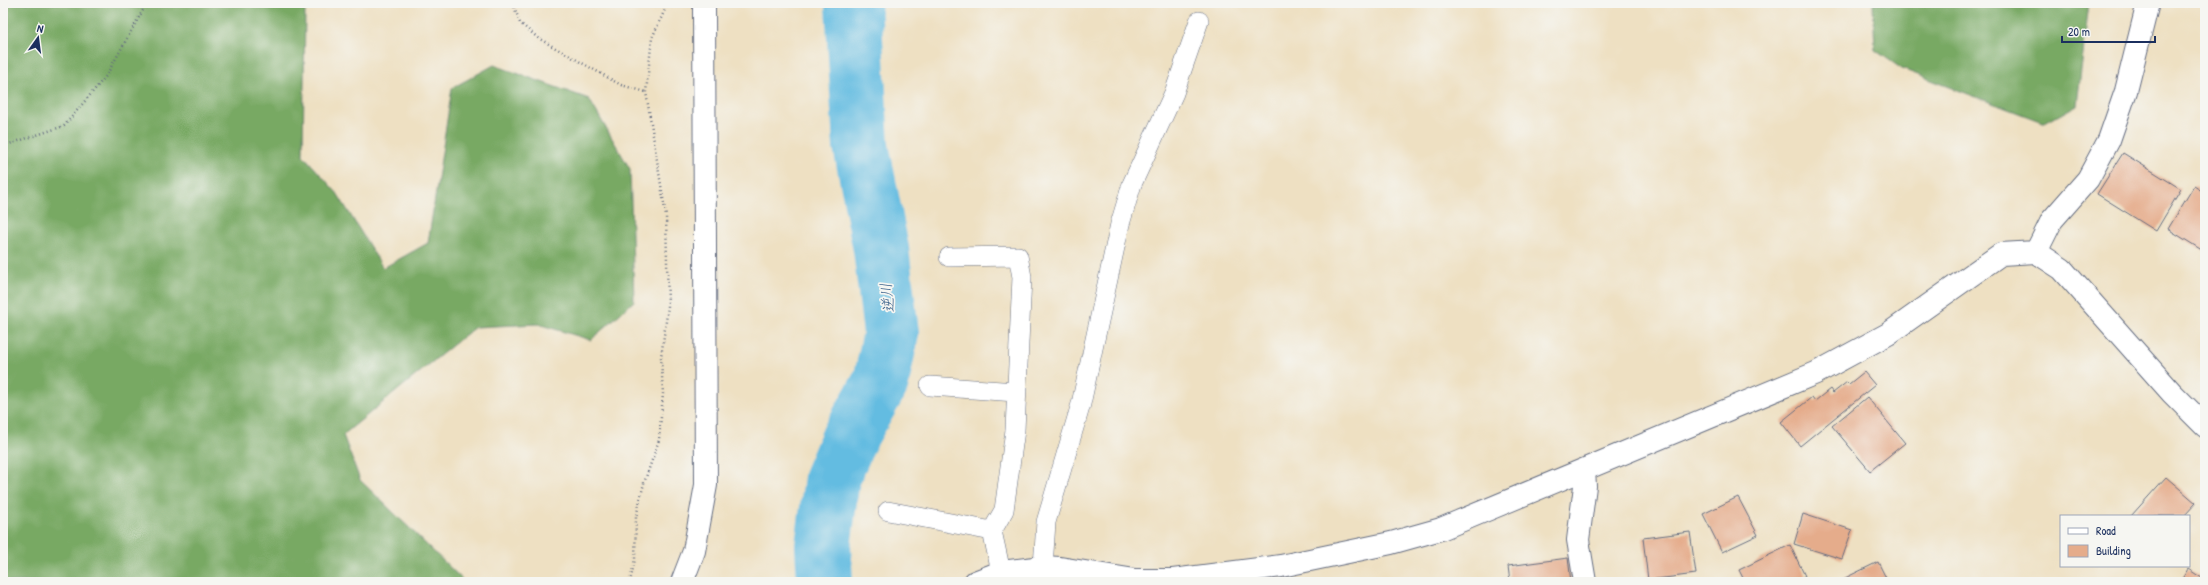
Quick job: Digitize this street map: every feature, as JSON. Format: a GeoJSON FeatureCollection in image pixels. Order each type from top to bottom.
{"type":"FeatureCollection","features":[{"type":"Feature","properties":{"kind":"street"},"geometry":{"type":"LineString","coordinates":[[682,582],[694,551],[706,485],[704,3]]}},
{"type":"Feature","properties":{"kind":"street"},"geometry":{"type":"LineString","coordinates":[[2036,252],[2052,220],[2088,180],[2109,140],[2126,91],[2148,3]]}},
{"type":"Feature","properties":{"kind":"street"},"geometry":{"type":"LineString","coordinates":[[975,582],[1001,572],[1055,572],[1135,580],[1173,581],[1281,566],[1391,543],[1441,529],[1584,471],[1816,373],[1888,334],[2001,254],[2036,252],[2062,269],[2167,387],[2205,425]]}},
{"type":"Feature","properties":{"kind":"street"},"geometry":{"type":"LineString","coordinates":[[1584,471],[1585,486],[1578,540],[1585,582]]}},
{"type":"Feature","properties":{"kind":"lane"},"geometry":{"type":"LineString","coordinates":[[1055,572],[1046,522],[1083,397],[1120,224],[1132,184],[1174,93],[1199,21]]}},
{"type":"Feature","properties":{"kind":"lane"},"geometry":{"type":"LineString","coordinates":[[948,257],[1018,256],[1022,277],[1015,430],[1004,510],[992,531],[1001,572]]}},
{"type":"Feature","properties":{"kind":"lane"},"geometry":{"type":"LineString","coordinates":[[930,386],[1016,392]]}},
{"type":"Feature","properties":{"kind":"lane"},"geometry":{"type":"LineString","coordinates":[[888,511],[992,531]]}},
{"type":"Feature","properties":{"kind":"path"},"geometry":{"type":"LineString","coordinates":[[3,146],[64,126],[106,76],[147,3]]}},
{"type":"Feature","properties":{"kind":"path"},"geometry":{"type":"LineString","coordinates":[[513,3],[520,23],[538,38],[621,85],[646,92]]}},
{"type":"Feature","properties":{"kind":"path"},"geometry":{"type":"LineString","coordinates":[[630,582],[635,559],[636,517],[644,483],[659,440],[663,394],[661,357],[668,307],[666,216],[646,92],[652,38],[668,3]]}},
{"type":"Feature","properties":{"kind":"green space"},"geometry":{"type":"Polygon","coordinates":[[[3,3],[304,3],[303,155],[337,193],[383,268],[428,243],[452,88],[494,65],[589,99],[630,169],[634,301],[591,340],[538,324],[475,327],[343,435],[360,480],[465,582],[3,582],[3,3]]]}},
{"type":"Feature","properties":{"kind":"green space"},"geometry":{"type":"Polygon","coordinates":[[[1873,3],[2089,3],[2077,105],[2045,123],[1902,69],[1875,50],[1873,3]]]}},
{"type":"Feature","properties":{"kind":"building"},"geometry":{"type":"Polygon","coordinates":[[[2123,153],[2181,189],[2156,231],[2097,194],[2123,153]]]}},
{"type":"Feature","properties":{"kind":"building"},"geometry":{"type":"Polygon","coordinates":[[[2194,186],[2205,193],[2205,252],[2168,229],[2194,186]]]}},
{"type":"Feature","properties":{"kind":"building"},"geometry":{"type":"Polygon","coordinates":[[[1864,372],[1875,385],[1800,446],[1781,422],[1812,397],[1815,401],[1830,389],[1833,393],[1847,382],[1849,384],[1864,372]]]}},
{"type":"Feature","properties":{"kind":"building"},"geometry":{"type":"Polygon","coordinates":[[[1867,397],[1905,443],[1870,471],[1832,426],[1867,397]]]}},
{"type":"Feature","properties":{"kind":"building"},"geometry":{"type":"Polygon","coordinates":[[[2166,477],[2196,503],[2185,515],[2132,515],[2166,477]]]}},
{"type":"Feature","properties":{"kind":"building"},"geometry":{"type":"Polygon","coordinates":[[[1738,497],[1758,535],[1722,552],[1703,514],[1738,497]]]}},
{"type":"Feature","properties":{"kind":"building"},"geometry":{"type":"Polygon","coordinates":[[[1803,514],[1852,530],[1842,559],[1794,544],[1803,514]]]}},
{"type":"Feature","properties":{"kind":"building"},"geometry":{"type":"Polygon","coordinates":[[[1690,532],[1696,574],[1648,580],[1643,538],[1690,532]]]}},
{"type":"Feature","properties":{"kind":"building"},"geometry":{"type":"Polygon","coordinates":[[[1790,545],[1805,576],[1792,582],[1745,582],[1739,570],[1790,545]]]}},
{"type":"Feature","properties":{"kind":"building"},"geometry":{"type":"Polygon","coordinates":[[[1568,558],[1571,582],[1510,582],[1508,566],[1568,558]]]}},
{"type":"Feature","properties":{"kind":"building"},"geometry":{"type":"Polygon","coordinates":[[[1878,562],[1888,582],[1847,582],[1845,578],[1878,562]]]}},
{"type":"Feature","properties":{"kind":"building"},"geometry":{"type":"Polygon","coordinates":[[[2188,569],[2205,580],[2205,582],[2180,582],[2188,569]]]}},
{"type":"Feature","properties":{"kind":"waterway","name":"逆川"},"geometry":{"type":"LineString","coordinates":[[825,582],[823,546],[832,478],[849,438],[881,382],[891,333],[881,249],[861,146],[853,3]]}}]}
